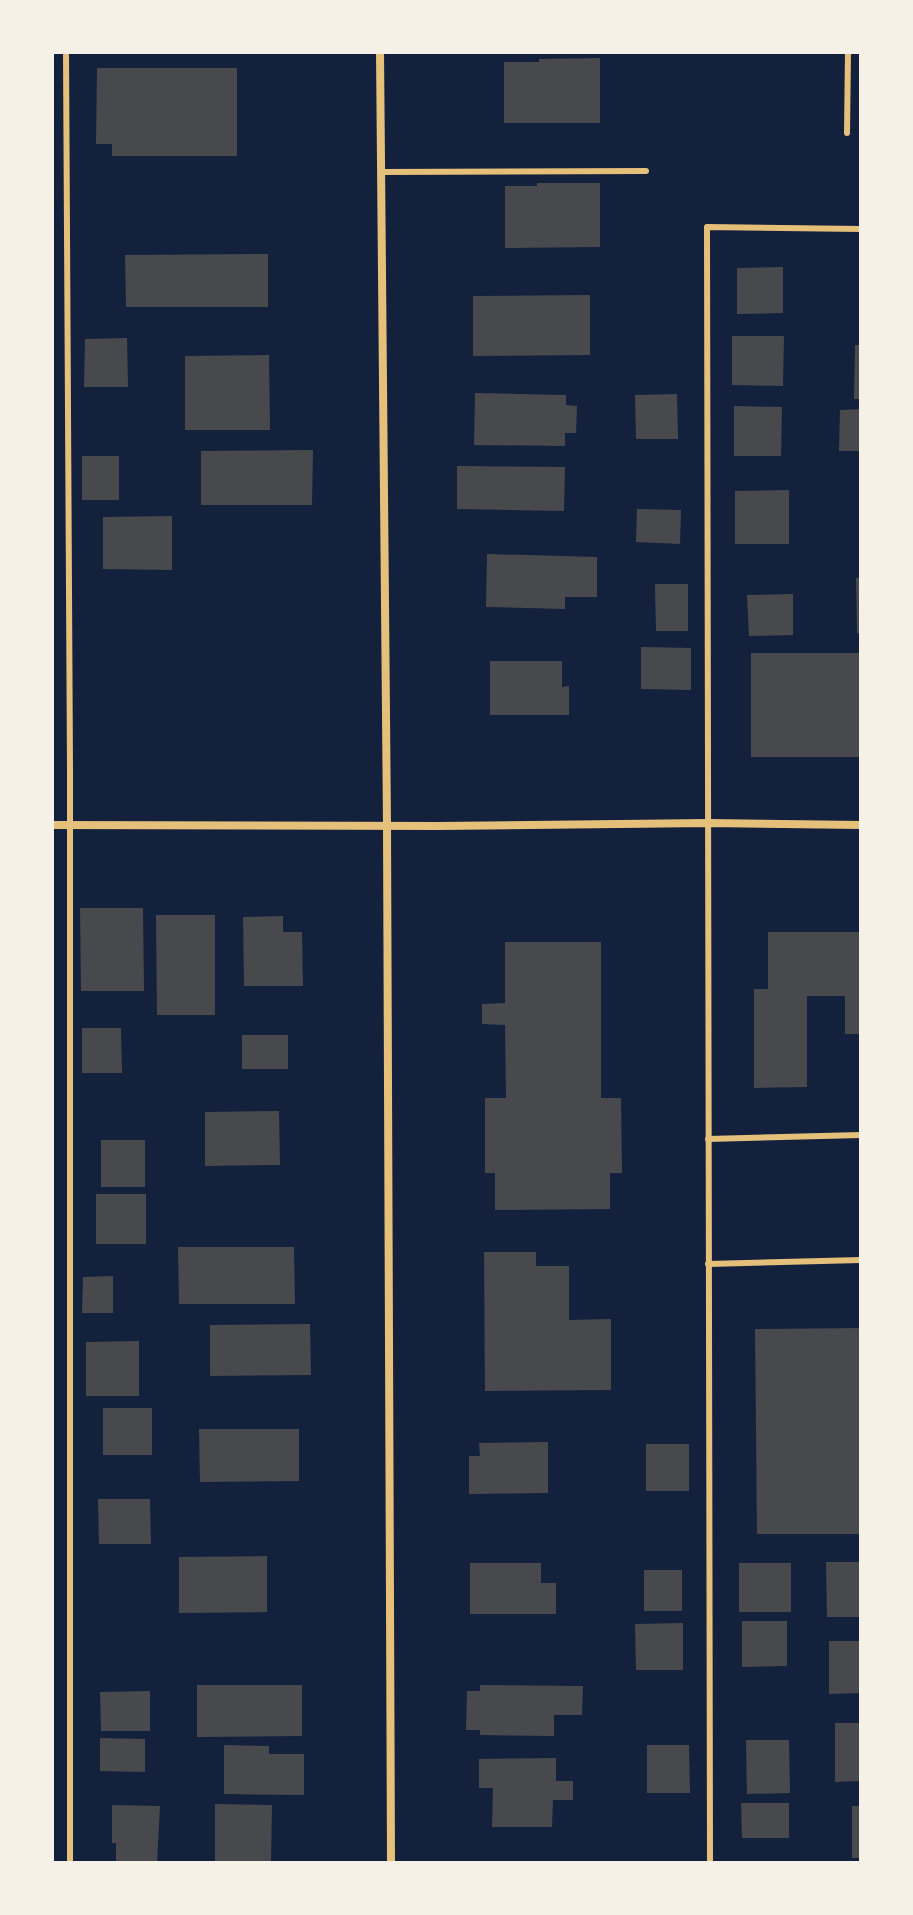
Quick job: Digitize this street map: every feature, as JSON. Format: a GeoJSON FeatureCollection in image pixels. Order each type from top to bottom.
{"type":"FeatureCollection","features":[{"type":"Feature","properties":{"kind":"street"},"geometry":{"type":"LineString","coordinates":[[380,52],[391,1863]]}},
{"type":"Feature","properties":{"kind":"street"},"geometry":{"type":"LineString","coordinates":[[52,825],[861,825]]}},
{"type":"Feature","properties":{"kind":"lane"},"geometry":{"type":"LineString","coordinates":[[66,52],[70,1863]]}},
{"type":"Feature","properties":{"kind":"lane"},"geometry":{"type":"LineString","coordinates":[[847,133],[848,52]]}},
{"type":"Feature","properties":{"kind":"lane"},"geometry":{"type":"LineString","coordinates":[[381,172],[646,171]]}},
{"type":"Feature","properties":{"kind":"lane"},"geometry":{"type":"LineString","coordinates":[[710,1863],[707,227],[861,229]]}},
{"type":"Feature","properties":{"kind":"lane"},"geometry":{"type":"LineString","coordinates":[[708,1139],[861,1135]]}},
{"type":"Feature","properties":{"kind":"lane"},"geometry":{"type":"LineString","coordinates":[[708,1264],[861,1260]]}},
{"type":"Feature","properties":{"kind":"building"},"geometry":{"type":"Polygon","coordinates":[[[600,58],[600,123],[504,123],[504,62],[600,58]]]}},
{"type":"Feature","properties":{"kind":"building"},"geometry":{"type":"Polygon","coordinates":[[[97,68],[237,68],[237,156],[112,156],[112,144],[96,144],[97,68]]]}},
{"type":"Feature","properties":{"kind":"building"},"geometry":{"type":"Polygon","coordinates":[[[537,183],[600,183],[600,247],[505,248],[505,186],[537,186],[537,183]]]}},
{"type":"Feature","properties":{"kind":"building"},"geometry":{"type":"Polygon","coordinates":[[[268,254],[268,307],[126,307],[125,255],[268,254]]]}},
{"type":"Feature","properties":{"kind":"building"},"geometry":{"type":"Polygon","coordinates":[[[783,267],[783,313],[737,314],[737,268],[783,267]]]}},
{"type":"Feature","properties":{"kind":"building"},"geometry":{"type":"Polygon","coordinates":[[[590,295],[590,355],[473,356],[473,296],[590,295]]]}},
{"type":"Feature","properties":{"kind":"building"},"geometry":{"type":"Polygon","coordinates":[[[732,336],[784,336],[783,386],[732,385],[732,336]]]}},
{"type":"Feature","properties":{"kind":"building"},"geometry":{"type":"Polygon","coordinates":[[[127,338],[128,387],[84,387],[85,339],[127,338]]]}},
{"type":"Feature","properties":{"kind":"building"},"geometry":{"type":"Polygon","coordinates":[[[855,345],[861,345],[861,399],[854,399],[855,345]]]}},
{"type":"Feature","properties":{"kind":"building"},"geometry":{"type":"Polygon","coordinates":[[[269,355],[270,430],[185,430],[185,356],[269,355]]]}},
{"type":"Feature","properties":{"kind":"building"},"geometry":{"type":"Polygon","coordinates":[[[475,393],[566,395],[566,405],[577,406],[576,433],[565,433],[565,446],[474,445],[475,393]]]}},
{"type":"Feature","properties":{"kind":"building"},"geometry":{"type":"Polygon","coordinates":[[[677,394],[678,439],[636,439],[635,395],[677,394]]]}},
{"type":"Feature","properties":{"kind":"building"},"geometry":{"type":"Polygon","coordinates":[[[734,406],[782,407],[781,456],[734,456],[734,406]]]}},
{"type":"Feature","properties":{"kind":"building"},"geometry":{"type":"Polygon","coordinates":[[[861,409],[861,451],[839,451],[840,410],[861,409]]]}},
{"type":"Feature","properties":{"kind":"building"},"geometry":{"type":"Polygon","coordinates":[[[313,450],[312,505],[201,505],[201,451],[313,450]]]}},
{"type":"Feature","properties":{"kind":"building"},"geometry":{"type":"Polygon","coordinates":[[[82,456],[119,456],[119,500],[82,500],[82,456]]]}},
{"type":"Feature","properties":{"kind":"building"},"geometry":{"type":"Polygon","coordinates":[[[457,466],[565,467],[564,511],[457,509],[457,466]]]}},
{"type":"Feature","properties":{"kind":"building"},"geometry":{"type":"Polygon","coordinates":[[[789,490],[789,544],[735,544],[735,491],[789,490]]]}},
{"type":"Feature","properties":{"kind":"building"},"geometry":{"type":"Polygon","coordinates":[[[637,509],[681,510],[680,544],[636,542],[637,509]]]}},
{"type":"Feature","properties":{"kind":"building"},"geometry":{"type":"Polygon","coordinates":[[[172,516],[172,570],[103,569],[103,517],[172,516]]]}},
{"type":"Feature","properties":{"kind":"building"},"geometry":{"type":"Polygon","coordinates":[[[487,554],[597,557],[597,597],[565,597],[565,609],[486,607],[487,554]]]}},
{"type":"Feature","properties":{"kind":"building"},"geometry":{"type":"Polygon","coordinates":[[[856,578],[861,578],[861,633],[857,633],[856,578]]]}},
{"type":"Feature","properties":{"kind":"building"},"geometry":{"type":"Polygon","coordinates":[[[655,584],[688,584],[688,631],[656,631],[655,584]]]}},
{"type":"Feature","properties":{"kind":"building"},"geometry":{"type":"Polygon","coordinates":[[[793,594],[793,635],[749,636],[747,595],[793,594]]]}},
{"type":"Feature","properties":{"kind":"building"},"geometry":{"type":"Polygon","coordinates":[[[641,647],[691,648],[691,690],[641,689],[641,647]]]}},
{"type":"Feature","properties":{"kind":"building"},"geometry":{"type":"Polygon","coordinates":[[[751,653],[861,653],[861,757],[751,757],[751,653]]]}},
{"type":"Feature","properties":{"kind":"building"},"geometry":{"type":"Polygon","coordinates":[[[490,661],[562,661],[562,687],[569,686],[569,715],[490,715],[490,661]]]}},
{"type":"Feature","properties":{"kind":"building"},"geometry":{"type":"Polygon","coordinates":[[[80,908],[143,908],[144,991],[81,991],[80,908]]]}},
{"type":"Feature","properties":{"kind":"building"},"geometry":{"type":"Polygon","coordinates":[[[156,915],[215,915],[215,1015],[157,1015],[156,915]]]}},
{"type":"Feature","properties":{"kind":"building"},"geometry":{"type":"Polygon","coordinates":[[[283,916],[283,932],[302,932],[303,986],[244,986],[243,917],[283,916]]]}},
{"type":"Feature","properties":{"kind":"building"},"geometry":{"type":"Polygon","coordinates":[[[768,932],[861,932],[861,1034],[845,1034],[845,996],[807,996],[807,1087],[754,1088],[754,989],[768,989],[768,932]]]}},
{"type":"Feature","properties":{"kind":"building"},"geometry":{"type":"Polygon","coordinates":[[[505,942],[601,942],[601,1098],[621,1098],[622,1173],[610,1173],[610,1209],[495,1210],[495,1173],[485,1173],[485,1098],[506,1098],[505,1025],[482,1024],[482,1004],[505,1003],[505,942]]]}},
{"type":"Feature","properties":{"kind":"building"},"geometry":{"type":"Polygon","coordinates":[[[82,1028],[121,1028],[122,1073],[82,1073],[82,1028]]]}},
{"type":"Feature","properties":{"kind":"building"},"geometry":{"type":"Polygon","coordinates":[[[242,1035],[288,1035],[288,1069],[242,1069],[242,1035]]]}},
{"type":"Feature","properties":{"kind":"building"},"geometry":{"type":"Polygon","coordinates":[[[279,1111],[280,1165],[205,1166],[205,1112],[279,1111]]]}},
{"type":"Feature","properties":{"kind":"building"},"geometry":{"type":"Polygon","coordinates":[[[101,1140],[145,1140],[145,1187],[101,1187],[101,1140]]]}},
{"type":"Feature","properties":{"kind":"building"},"geometry":{"type":"Polygon","coordinates":[[[96,1194],[146,1194],[146,1244],[96,1244],[96,1194]]]}},
{"type":"Feature","properties":{"kind":"building"},"geometry":{"type":"Polygon","coordinates":[[[178,1247],[294,1247],[295,1304],[179,1304],[178,1247]]]}},
{"type":"Feature","properties":{"kind":"building"},"geometry":{"type":"Polygon","coordinates":[[[484,1252],[536,1252],[536,1266],[569,1266],[569,1320],[611,1319],[611,1390],[485,1391],[484,1252]]]}},
{"type":"Feature","properties":{"kind":"building"},"geometry":{"type":"Polygon","coordinates":[[[113,1276],[113,1313],[82,1313],[83,1277],[113,1276]]]}},
{"type":"Feature","properties":{"kind":"building"},"geometry":{"type":"Polygon","coordinates":[[[310,1324],[311,1375],[210,1376],[210,1325],[310,1324]]]}},
{"type":"Feature","properties":{"kind":"building"},"geometry":{"type":"Polygon","coordinates":[[[861,1328],[861,1534],[757,1534],[755,1329],[861,1328]]]}},
{"type":"Feature","properties":{"kind":"building"},"geometry":{"type":"Polygon","coordinates":[[[139,1341],[139,1396],[86,1396],[86,1342],[139,1341]]]}},
{"type":"Feature","properties":{"kind":"building"},"geometry":{"type":"Polygon","coordinates":[[[103,1408],[152,1408],[152,1455],[103,1455],[103,1408]]]}},
{"type":"Feature","properties":{"kind":"building"},"geometry":{"type":"Polygon","coordinates":[[[199,1429],[299,1429],[299,1481],[200,1482],[199,1429]]]}},
{"type":"Feature","properties":{"kind":"building"},"geometry":{"type":"Polygon","coordinates":[[[548,1442],[548,1493],[469,1494],[469,1456],[480,1456],[479,1443],[548,1442]]]}},
{"type":"Feature","properties":{"kind":"building"},"geometry":{"type":"Polygon","coordinates":[[[646,1444],[689,1444],[689,1491],[646,1491],[646,1444]]]}},
{"type":"Feature","properties":{"kind":"building"},"geometry":{"type":"Polygon","coordinates":[[[98,1499],[150,1499],[151,1544],[99,1544],[98,1499]]]}},
{"type":"Feature","properties":{"kind":"building"},"geometry":{"type":"Polygon","coordinates":[[[267,1556],[267,1612],[179,1613],[179,1557],[267,1556]]]}},
{"type":"Feature","properties":{"kind":"building"},"geometry":{"type":"Polygon","coordinates":[[[826,1562],[861,1562],[861,1617],[827,1617],[826,1562]]]}},
{"type":"Feature","properties":{"kind":"building"},"geometry":{"type":"Polygon","coordinates":[[[470,1563],[541,1563],[541,1583],[556,1583],[556,1614],[470,1614],[470,1563]]]}},
{"type":"Feature","properties":{"kind":"building"},"geometry":{"type":"Polygon","coordinates":[[[739,1563],[791,1563],[791,1612],[739,1612],[739,1563]]]}},
{"type":"Feature","properties":{"kind":"building"},"geometry":{"type":"Polygon","coordinates":[[[644,1570],[682,1570],[682,1611],[644,1611],[644,1570]]]}},
{"type":"Feature","properties":{"kind":"building"},"geometry":{"type":"Polygon","coordinates":[[[742,1621],[787,1621],[787,1666],[742,1667],[742,1621]]]}},
{"type":"Feature","properties":{"kind":"building"},"geometry":{"type":"Polygon","coordinates":[[[683,1623],[683,1670],[636,1670],[635,1624],[683,1623]]]}},
{"type":"Feature","properties":{"kind":"building"},"geometry":{"type":"Polygon","coordinates":[[[829,1641],[861,1641],[861,1693],[829,1694],[829,1641]]]}},
{"type":"Feature","properties":{"kind":"building"},"geometry":{"type":"Polygon","coordinates":[[[197,1685],[302,1685],[302,1736],[197,1737],[197,1685]]]}},
{"type":"Feature","properties":{"kind":"building"},"geometry":{"type":"Polygon","coordinates":[[[480,1685],[583,1686],[582,1715],[554,1715],[554,1736],[480,1735],[480,1730],[466,1730],[467,1691],[480,1691],[480,1685]]]}},
{"type":"Feature","properties":{"kind":"building"},"geometry":{"type":"Polygon","coordinates":[[[150,1691],[150,1731],[101,1731],[100,1692],[150,1691]]]}},
{"type":"Feature","properties":{"kind":"building"},"geometry":{"type":"Polygon","coordinates":[[[835,1723],[861,1723],[861,1781],[835,1782],[835,1723]]]}},
{"type":"Feature","properties":{"kind":"building"},"geometry":{"type":"Polygon","coordinates":[[[100,1738],[145,1739],[145,1772],[100,1771],[100,1738]]]}},
{"type":"Feature","properties":{"kind":"building"},"geometry":{"type":"Polygon","coordinates":[[[746,1740],[789,1740],[790,1793],[747,1794],[746,1740]]]}},
{"type":"Feature","properties":{"kind":"building"},"geometry":{"type":"Polygon","coordinates":[[[224,1745],[269,1746],[269,1754],[304,1754],[304,1795],[224,1794],[224,1745]]]}},
{"type":"Feature","properties":{"kind":"building"},"geometry":{"type":"Polygon","coordinates":[[[647,1745],[689,1745],[690,1793],[647,1793],[647,1745]]]}},
{"type":"Feature","properties":{"kind":"building"},"geometry":{"type":"Polygon","coordinates":[[[556,1758],[556,1781],[573,1781],[573,1800],[553,1800],[552,1827],[492,1827],[493,1788],[479,1788],[479,1759],[556,1758]]]}},
{"type":"Feature","properties":{"kind":"building"},"geometry":{"type":"Polygon","coordinates":[[[741,1803],[789,1803],[789,1838],[742,1838],[741,1803]]]}},
{"type":"Feature","properties":{"kind":"building"},"geometry":{"type":"Polygon","coordinates":[[[215,1804],[272,1805],[271,1863],[215,1863],[215,1804]]]}},
{"type":"Feature","properties":{"kind":"building"},"geometry":{"type":"Polygon","coordinates":[[[112,1805],[160,1806],[157,1863],[116,1863],[116,1843],[112,1843],[112,1805]]]}},
{"type":"Feature","properties":{"kind":"building"},"geometry":{"type":"Polygon","coordinates":[[[852,1806],[861,1806],[861,1858],[852,1858],[852,1806]]]}}]}
